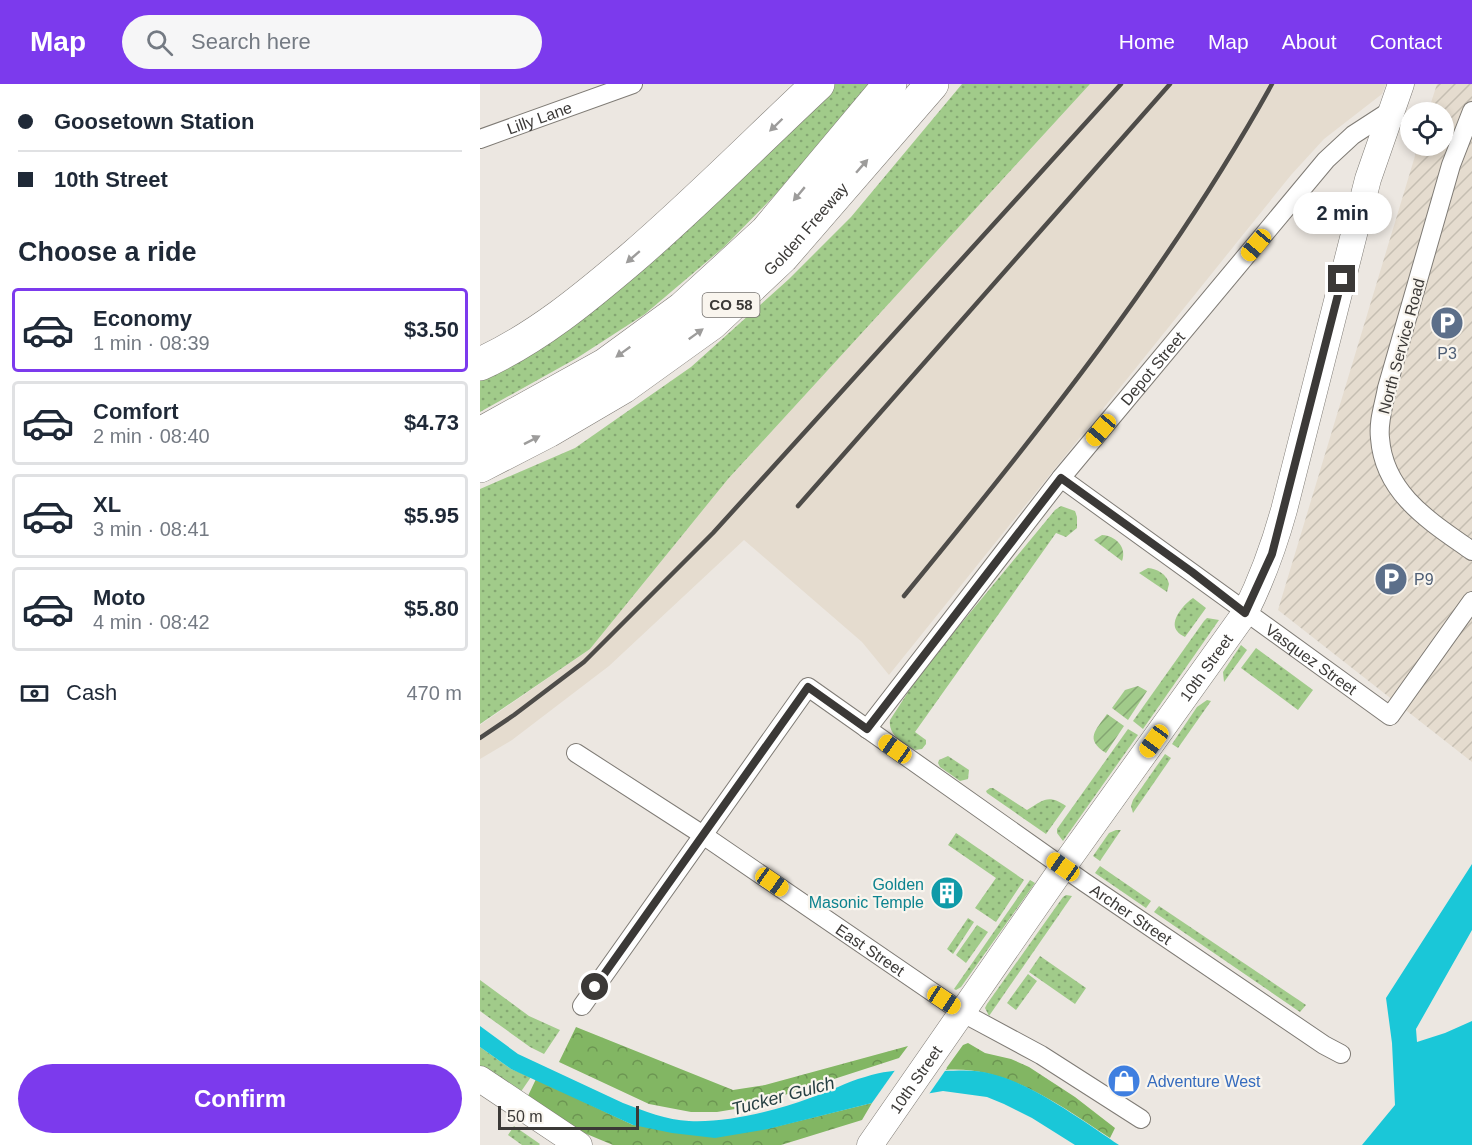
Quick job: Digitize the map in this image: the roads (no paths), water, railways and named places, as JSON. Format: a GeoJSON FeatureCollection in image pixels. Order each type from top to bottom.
{"type":"FeatureCollection","features":[{"type":"Feature","properties":{"kind":"highway"},"geometry":{"type":"LineString","coordinates":[[480,364],[542,331],[602,283],[721,179],[818,84]]}},
{"type":"Feature","properties":{"kind":"highway","name":"Golden Freeway"},"geometry":{"type":"LineString","coordinates":[[480,434],[605,365],[683,308],[766,232],[890,84]]}},
{"type":"Feature","properties":{"kind":"highway","name":"Golden Freeway"},"geometry":{"type":"LineString","coordinates":[[480,466],[548,431],[623,387],[712,323],[782,257],[932,84]]}},
{"type":"Feature","properties":{"kind":"street","name":"Lilly Lane"},"geometry":{"type":"LineString","coordinates":[[480,139],[633,84]]}},
{"type":"Feature","properties":{"kind":"street","name":"10th Street"},"geometry":{"type":"LineString","coordinates":[[870,1145],[1063,867],[1245,613],[1272,554],[1368,179],[1401,84]]}},
{"type":"Feature","properties":{"kind":"street","name":"Depot Street"},"geometry":{"type":"LineString","coordinates":[[867,729],[1061,478],[1326,160],[1353,135],[1390,111]]}},
{"type":"Feature","properties":{"kind":"street","name":"North Service Road"},"geometry":{"type":"LineString","coordinates":[[1472,111],[1451,165],[1388,388],[1381,419],[1380,437],[1383,460],[1388,473],[1406,500],[1419,513],[1472,551]]}},
{"type":"Feature","properties":{"kind":"street","name":"Vasquez Street"},"geometry":{"type":"LineString","coordinates":[[1061,478],[1390,716],[1472,601]]}},
{"type":"Feature","properties":{"kind":"street","name":"Archer Street"},"geometry":{"type":"LineString","coordinates":[[703,835],[808,687],[1063,867],[1324,1045],[1341,1054]]}},
{"type":"Feature","properties":{"kind":"street","name":"East Street"},"geometry":{"type":"LineString","coordinates":[[576,753],[703,835],[963,1013],[1041,1055],[1141,1119]]}},
{"type":"Feature","properties":{"kind":"street"},"geometry":{"type":"LineString","coordinates":[[582,1006],[703,835]]}},
{"type":"Feature","properties":{"kind":"street"},"geometry":{"type":"LineString","coordinates":[[480,1079],[579,1145]]}},
{"type":"Feature","properties":{"kind":"water"},"geometry":{"type":"Polygon","coordinates":[[[1472,864],[1472,930],[1416,1029],[1417,1042],[1472,1021],[1472,1145],[1362,1145],[1395,1105],[1392,1043],[1386,998],[1472,864]]]}},
{"type":"Feature","properties":{"kind":"water","name":"Tucker Gulch"},"geometry":{"type":"Polygon","coordinates":[[[480,1026],[518,1054],[623,1103],[672,1119],[719,1120],[766,1112],[817,1096],[858,1079],[885,1072],[973,1071],[1007,1079],[1040,1094],[1119,1145],[1075,1145],[1032,1118],[987,1097],[943,1091],[872,1103],[768,1129],[715,1138],[672,1133],[633,1125],[511,1069],[480,1047],[480,1026]]]}},
{"type":"Feature","properties":{"kind":"railway"},"geometry":{"type":"LineString","coordinates":[[480,738],[584,662],[713,533],[1121,84]]}},
{"type":"Feature","properties":{"kind":"railway"},"geometry":{"type":"LineString","coordinates":[[798,506],[1170,84]]}},
{"type":"Feature","properties":{"kind":"railway"},"geometry":{"type":"LineString","coordinates":[[904,596],[1004,473],[1100,348],[1190,219],[1272,84]]}},
{"type":"Feature","properties":{"kind":"place","name":"P3"},"geometry":{"type":"Point","coordinates":[1447,323]}},
{"type":"Feature","properties":{"kind":"place","name":"P9"},"geometry":{"type":"Point","coordinates":[1391,579]}},
{"type":"Feature","properties":{"kind":"place","name":"Golden Masonic Temple"},"geometry":{"type":"Point","coordinates":[947,893]}},
{"type":"Feature","properties":{"kind":"place","name":"Adventure West"},"geometry":{"type":"Point","coordinates":[1124,1081]}}]}
